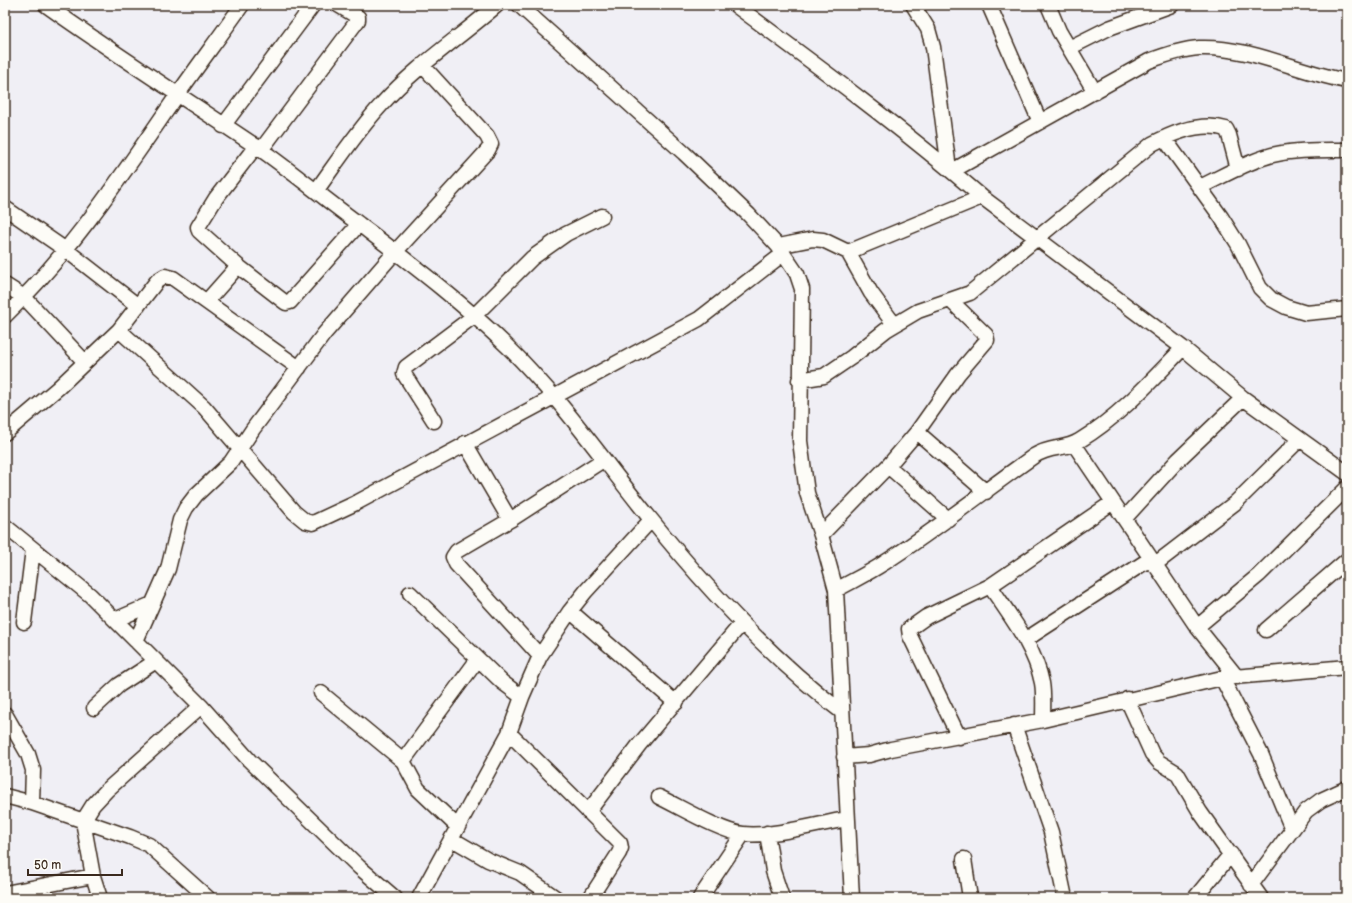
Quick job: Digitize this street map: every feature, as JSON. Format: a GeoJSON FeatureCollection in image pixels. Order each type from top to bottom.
{"type":"FeatureCollection","features":[{"type":"Feature","properties":{"kind":"street"},"geometry":{"type":"LineString","coordinates":[[46,5],[105,47],[258,148],[396,251],[474,316],[508,348],[554,396],[651,520],[742,623],[818,694],[842,712]]}},
{"type":"Feature","properties":{"kind":"street"},"geometry":{"type":"LineString","coordinates":[[5,316],[66,250],[113,190],[178,94],[242,5]]}},
{"type":"Feature","properties":{"kind":"street"},"geometry":{"type":"LineString","coordinates":[[223,126],[313,5]]}},
{"type":"Feature","properties":{"kind":"street"},"geometry":{"type":"LineString","coordinates":[[338,5],[358,17],[358,20],[258,148],[216,198],[198,227],[202,236],[286,303],[290,302],[359,224]]}},
{"type":"Feature","properties":{"kind":"street"},"geometry":{"type":"LineString","coordinates":[[316,191],[358,132],[406,79],[497,5]]}},
{"type":"Feature","properties":{"kind":"street"},"geometry":{"type":"LineString","coordinates":[[519,5],[684,153],[749,215],[781,250],[797,274],[802,289],[799,380],[801,448],[807,493],[821,535],[836,590],[852,898]]}},
{"type":"Feature","properties":{"kind":"street"},"geometry":{"type":"LineString","coordinates":[[735,5],[831,76],[951,170],[982,197],[1183,348],[1243,398],[1347,473]]}},
{"type":"Feature","properties":{"kind":"street"},"geometry":{"type":"LineString","coordinates":[[989,5],[1040,122]]}},
{"type":"Feature","properties":{"kind":"street"},"geometry":{"type":"LineString","coordinates":[[1048,5],[1059,31],[1095,92]]}},
{"type":"Feature","properties":{"kind":"street"},"geometry":{"type":"LineString","coordinates":[[1069,48],[1109,28],[1172,5]]}},
{"type":"Feature","properties":{"kind":"street"},"geometry":{"type":"LineString","coordinates":[[918,7],[928,29],[933,47],[951,170]]}},
{"type":"Feature","properties":{"kind":"street"},"geometry":{"type":"LineString","coordinates":[[951,170],[1149,61],[1173,52],[1197,48],[1217,48],[1261,56],[1321,77],[1347,81]]}},
{"type":"Feature","properties":{"kind":"street"},"geometry":{"type":"LineString","coordinates":[[136,640],[168,569],[180,520],[186,508],[196,495],[231,462],[324,334],[396,251],[488,150],[491,144],[486,136],[423,66]]}},
{"type":"Feature","properties":{"kind":"street"},"geometry":{"type":"LineString","coordinates":[[799,380],[824,376],[852,357],[894,324],[918,311],[970,293],[1152,144],[1164,138],[1203,126],[1217,126],[1226,129],[1238,169]]}},
{"type":"Feature","properties":{"kind":"street"},"geometry":{"type":"LineString","coordinates":[[1164,138],[1200,186],[1238,244],[1260,288],[1271,299],[1286,307],[1306,313],[1347,309]]}},
{"type":"Feature","properties":{"kind":"street"},"geometry":{"type":"LineString","coordinates":[[1200,186],[1238,169],[1281,153],[1347,150]]}},
{"type":"Feature","properties":{"kind":"street"},"geometry":{"type":"LineString","coordinates":[[848,252],[982,197]]}},
{"type":"Feature","properties":{"kind":"street"},"geometry":{"type":"LineString","coordinates":[[5,208],[66,250],[138,306]]}},
{"type":"Feature","properties":{"kind":"street"},"geometry":{"type":"LineString","coordinates":[[434,421],[404,374],[404,370],[474,316],[532,258],[566,234],[602,216]]}},
{"type":"Feature","properties":{"kind":"street"},"geometry":{"type":"LineString","coordinates":[[119,330],[190,393],[240,448],[294,512],[306,521],[313,523],[356,503],[465,443],[699,319],[781,250],[813,238],[823,240],[848,252],[871,293],[894,324]]}},
{"type":"Feature","properties":{"kind":"street"},"geometry":{"type":"LineString","coordinates":[[207,301],[238,266]]}},
{"type":"Feature","properties":{"kind":"street"},"geometry":{"type":"LineString","coordinates":[[5,433],[86,362],[119,330],[157,281],[165,276],[173,278],[207,301],[299,368]]}},
{"type":"Feature","properties":{"kind":"street"},"geometry":{"type":"LineString","coordinates":[[5,285],[24,297],[86,362]]}},
{"type":"Feature","properties":{"kind":"street"},"geometry":{"type":"LineString","coordinates":[[821,535],[888,466],[917,432],[958,374],[987,340],[986,335],[950,300]]}},
{"type":"Feature","properties":{"kind":"street"},"geometry":{"type":"LineString","coordinates":[[836,590],[883,564],[1044,450],[1074,444],[1108,421],[1142,391],[1183,348]]}},
{"type":"Feature","properties":{"kind":"street"},"geometry":{"type":"LineString","coordinates":[[1125,518],[1178,460],[1243,398]]}},
{"type":"Feature","properties":{"kind":"street"},"geometry":{"type":"LineString","coordinates":[[917,432],[986,492]]}},
{"type":"Feature","properties":{"kind":"street"},"geometry":{"type":"LineString","coordinates":[[1025,640],[1152,562],[1235,503],[1300,439]]}},
{"type":"Feature","properties":{"kind":"street"},"geometry":{"type":"LineString","coordinates":[[465,443],[510,520]]}},
{"type":"Feature","properties":{"kind":"street"},"geometry":{"type":"LineString","coordinates":[[1074,444],[1197,627],[1236,677]]}},
{"type":"Feature","properties":{"kind":"street"},"geometry":{"type":"LineString","coordinates":[[540,656],[456,564],[453,557],[457,551],[510,520],[603,460]]}},
{"type":"Feature","properties":{"kind":"street"},"geometry":{"type":"LineString","coordinates":[[888,466],[948,519]]}},
{"type":"Feature","properties":{"kind":"street"},"geometry":{"type":"LineString","coordinates":[[1197,627],[1259,575],[1347,488]]}},
{"type":"Feature","properties":{"kind":"street"},"geometry":{"type":"LineString","coordinates":[[959,737],[910,636],[909,629],[926,617],[990,586],[1113,502]]}},
{"type":"Feature","properties":{"kind":"street"},"geometry":{"type":"LineString","coordinates":[[419,898],[510,733],[522,697],[540,656],[570,611],[651,520]]}},
{"type":"Feature","properties":{"kind":"street"},"geometry":{"type":"LineString","coordinates":[[5,526],[90,595],[201,706],[249,760],[359,867],[394,898]]}},
{"type":"Feature","properties":{"kind":"street"},"geometry":{"type":"LineString","coordinates":[[24,622],[33,549]]}},
{"type":"Feature","properties":{"kind":"street"},"geometry":{"type":"LineString","coordinates":[[1266,630],[1347,560]]}},
{"type":"Feature","properties":{"kind":"street"},"geometry":{"type":"LineString","coordinates":[[990,586],[1025,640],[1038,667],[1042,684],[1043,720]]}},
{"type":"Feature","properties":{"kind":"street"},"geometry":{"type":"LineString","coordinates":[[410,593],[502,682],[522,697]]}},
{"type":"Feature","properties":{"kind":"street"},"geometry":{"type":"LineString","coordinates":[[115,620],[152,604]]}},
{"type":"Feature","properties":{"kind":"street"},"geometry":{"type":"LineString","coordinates":[[570,611],[676,703]]}},
{"type":"Feature","properties":{"kind":"street"},"geometry":{"type":"LineString","coordinates":[[588,812],[639,745],[742,623]]}},
{"type":"Feature","properties":{"kind":"street"},"geometry":{"type":"LineString","coordinates":[[403,761],[478,659]]}},
{"type":"Feature","properties":{"kind":"street"},"geometry":{"type":"LineString","coordinates":[[94,708],[119,685],[156,661]]}},
{"type":"Feature","properties":{"kind":"street"},"geometry":{"type":"LineString","coordinates":[[844,757],[869,755],[891,749],[1043,720],[1127,699],[1222,678],[1347,667]]}},
{"type":"Feature","properties":{"kind":"street"},"geometry":{"type":"LineString","coordinates":[[1222,678],[1261,754],[1292,829]]}},
{"type":"Feature","properties":{"kind":"street"},"geometry":{"type":"LineString","coordinates":[[321,693],[403,761],[418,789],[455,833],[488,860],[520,873],[556,898]]}},
{"type":"Feature","properties":{"kind":"street"},"geometry":{"type":"LineString","coordinates":[[1127,699],[1152,754],[1159,762],[1177,773],[1200,812],[1261,898]]}},
{"type":"Feature","properties":{"kind":"street"},"geometry":{"type":"LineString","coordinates":[[100,898],[83,821],[93,805],[107,790],[201,706]]}},
{"type":"Feature","properties":{"kind":"street"},"geometry":{"type":"LineString","coordinates":[[5,714],[28,754],[33,770],[32,803]]}},
{"type":"Feature","properties":{"kind":"street"},"geometry":{"type":"LineString","coordinates":[[1014,725],[1051,832],[1065,898]]}},
{"type":"Feature","properties":{"kind":"street"},"geometry":{"type":"LineString","coordinates":[[510,733],[620,843],[621,848],[590,898]]}},
{"type":"Feature","properties":{"kind":"street"},"geometry":{"type":"LineString","coordinates":[[1251,885],[1292,829],[1313,805],[1347,788]]}},
{"type":"Feature","properties":{"kind":"street"},"geometry":{"type":"LineString","coordinates":[[5,796],[32,803],[149,845],[208,898]]}},
{"type":"Feature","properties":{"kind":"street"},"geometry":{"type":"LineString","coordinates":[[659,797],[729,831],[743,834],[767,833],[847,819]]}},
{"type":"Feature","properties":{"kind":"street"},"geometry":{"type":"LineString","coordinates":[[767,833],[773,871],[782,898]]}},
{"type":"Feature","properties":{"kind":"street"},"geometry":{"type":"LineString","coordinates":[[700,898],[743,834]]}},
{"type":"Feature","properties":{"kind":"street"},"geometry":{"type":"LineString","coordinates":[[1195,898],[1231,854]]}},
{"type":"Feature","properties":{"kind":"street"},"geometry":{"type":"LineString","coordinates":[[964,859],[970,898]]}},
{"type":"Feature","properties":{"kind":"street"},"geometry":{"type":"LineString","coordinates":[[5,893],[94,876]]}}]}
